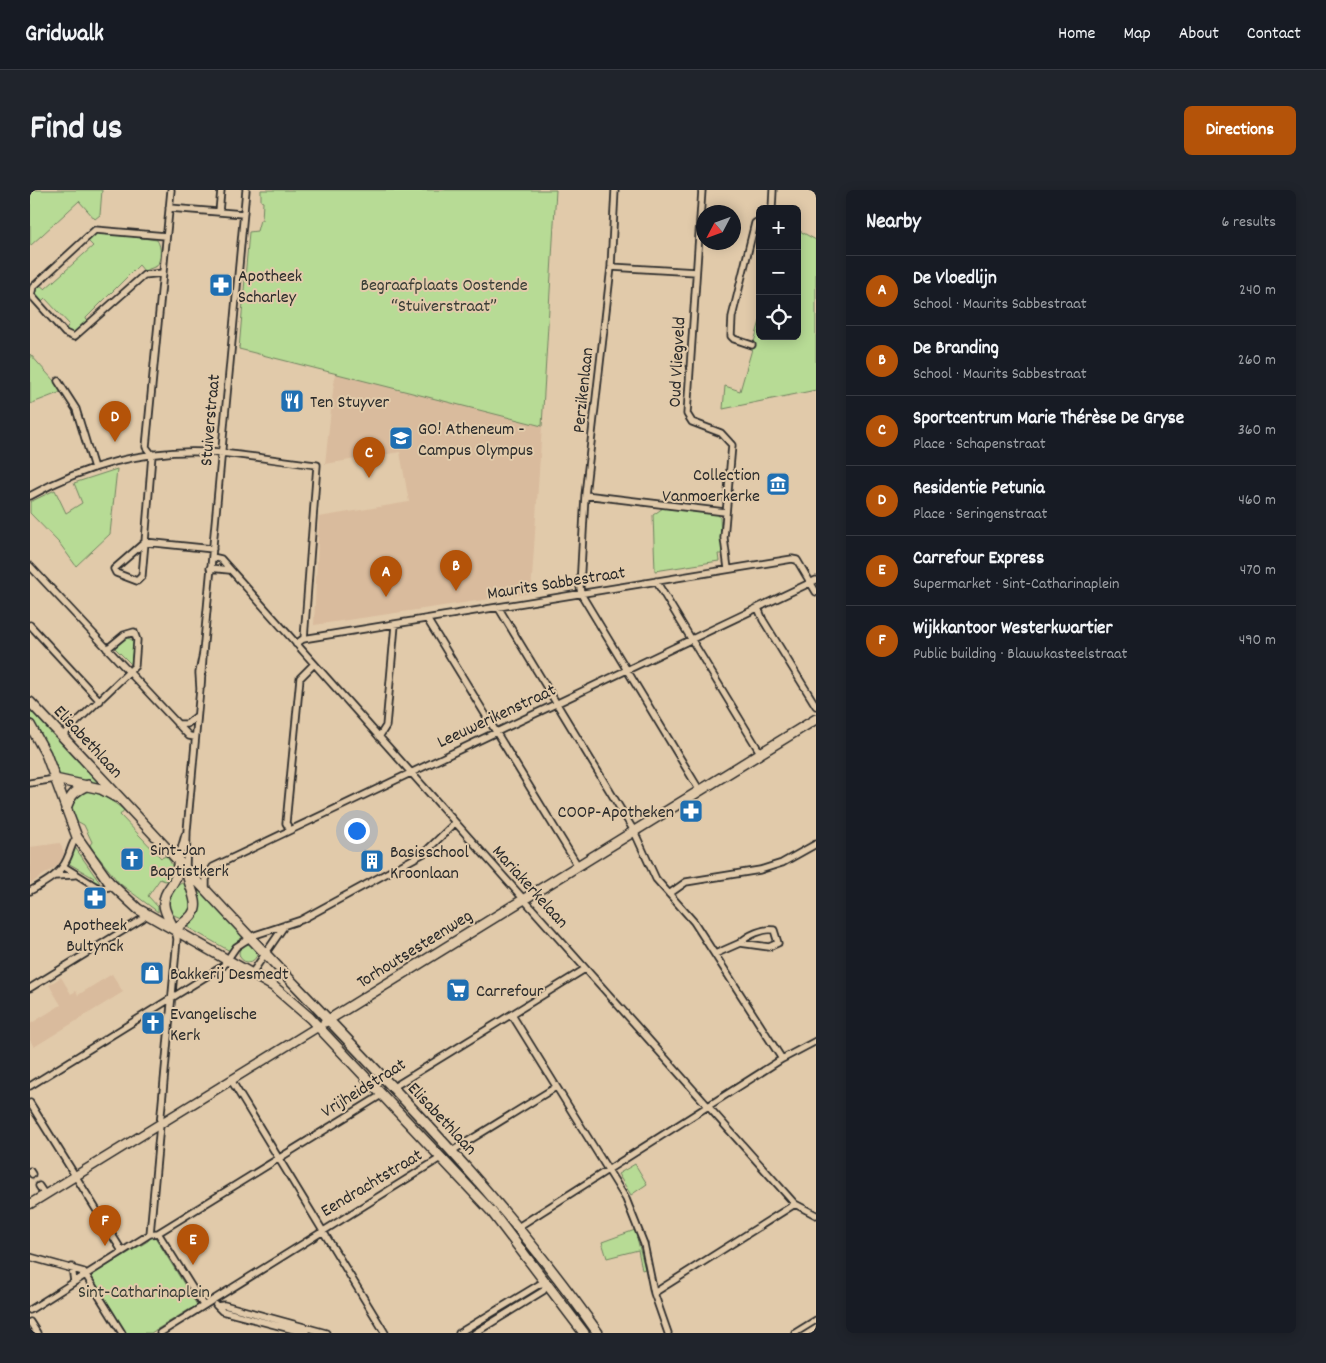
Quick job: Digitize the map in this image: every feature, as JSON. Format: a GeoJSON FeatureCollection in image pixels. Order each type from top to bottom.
{"type":"FeatureCollection","features":[{"type":"Feature","properties":{"kind":"main road","name":"Elisabethlaan"},"geometry":{"type":"LineString","coordinates":[[30,702],[330,1019],[452,1151],[518,1227],[557,1276],[598,1333]]}},
{"type":"Feature","properties":{"kind":"main road","name":"Torhoutsesteenweg"},"geometry":{"type":"LineString","coordinates":[[319,1026],[816,719]]}},
{"type":"Feature","properties":{"kind":"main road","name":"Elisabethlaan"},"geometry":{"type":"LineString","coordinates":[[30,724],[46,754],[77,837],[92,860],[113,886],[132,904],[147,914],[252,973],[295,1004],[319,1026],[492,1212],[548,1283],[584,1333]]}},
{"type":"Feature","properties":{"kind":"main road","name":"Elisabethlaan"},"geometry":{"type":"LineString","coordinates":[[55,779],[101,788],[124,802]]}},
{"type":"Feature","properties":{"kind":"main road","name":"Elisabethlaan"},"geometry":{"type":"LineString","coordinates":[[66,810],[68,799],[74,792],[88,785]]}},
{"type":"Feature","properties":{"kind":"main road"},"geometry":{"type":"LineString","coordinates":[[174,929],[164,905],[166,894],[176,880],[179,871],[178,860]]}},
{"type":"Feature","properties":{"kind":"main road","name":"Elisabethlaan"},"geometry":{"type":"LineString","coordinates":[[174,929],[192,917],[196,906],[186,869]]}},
{"type":"Feature","properties":{"kind":"main road","name":"Vrijheidstraat"},"geometry":{"type":"LineString","coordinates":[[383,1094],[392,1088]]}},
{"type":"Feature","properties":{"kind":"main road","name":"Eendrachtstraat"},"geometry":{"type":"LineString","coordinates":[[442,1157],[452,1151]]}},
{"type":"Feature","properties":{"kind":"main road"},"geometry":{"type":"LineString","coordinates":[[548,1283],[557,1276]]}},
{"type":"Feature","properties":{"kind":"street"},"geometry":{"type":"LineString","coordinates":[[171,190],[146,447],[152,455],[145,542],[142,576],[137,581],[116,574],[114,569],[145,542],[213,549]]}},
{"type":"Feature","properties":{"kind":"street"},"geometry":{"type":"LineString","coordinates":[[219,212],[220,190]]}},
{"type":"Feature","properties":{"kind":"street","name":"Stuiverstraat"},"geometry":{"type":"LineString","coordinates":[[186,869],[186,831],[200,689],[204,674],[203,654],[210,568],[246,190]]}},
{"type":"Feature","properties":{"kind":"street","name":"Perzikenlaan"},"geometry":{"type":"LineString","coordinates":[[581,594],[585,495],[612,267],[615,190]]}},
{"type":"Feature","properties":{"kind":"street","name":"Oud Vliegveld"},"geometry":{"type":"LineString","coordinates":[[702,190],[687,414],[692,422],[721,433],[732,445],[724,538],[728,569]]}},
{"type":"Feature","properties":{"kind":"street"},"geometry":{"type":"LineString","coordinates":[[772,205],[773,190]]}},
{"type":"Feature","properties":{"kind":"street"},"geometry":{"type":"LineString","coordinates":[[169,208],[244,214]]}},
{"type":"Feature","properties":{"kind":"street"},"geometry":{"type":"LineString","coordinates":[[752,345],[734,340],[732,336],[732,317],[756,222]]}},
{"type":"Feature","properties":{"kind":"street"},"geometry":{"type":"LineString","coordinates":[[162,273],[144,275],[74,337],[65,334],[31,296],[33,287],[95,230],[166,236]]}},
{"type":"Feature","properties":{"kind":"street"},"geometry":{"type":"LineString","coordinates":[[612,267],[696,272]]}},
{"type":"Feature","properties":{"kind":"street"},"geometry":{"type":"LineString","coordinates":[[58,381],[76,409],[94,468]]}},
{"type":"Feature","properties":{"kind":"street"},"geometry":{"type":"LineString","coordinates":[[30,496],[94,468],[152,455],[207,452],[317,465],[304,639]]}},
{"type":"Feature","properties":{"kind":"street"},"geometry":{"type":"LineString","coordinates":[[585,495],[725,512]]}},
{"type":"Feature","properties":{"kind":"street","name":"Mariakerkelaan"},"geometry":{"type":"LineString","coordinates":[[212,557],[221,558],[229,570],[795,1204],[816,1215]]}},
{"type":"Feature","properties":{"kind":"street","name":"Maurits Sabbestraat"},"geometry":{"type":"LineString","coordinates":[[296,644],[304,639],[795,559],[813,582]]}},
{"type":"Feature","properties":{"kind":"street"},"geometry":{"type":"LineString","coordinates":[[30,566],[188,736],[195,737]]}},
{"type":"Feature","properties":{"kind":"street"},"geometry":{"type":"LineString","coordinates":[[210,568],[229,570]]}},
{"type":"Feature","properties":{"kind":"street"},"geometry":{"type":"LineString","coordinates":[[656,581],[760,754]]}},
{"type":"Feature","properties":{"kind":"street"},"geometry":{"type":"LineString","coordinates":[[813,582],[816,592]]}},
{"type":"Feature","properties":{"kind":"street","name":"Leeuwerikenstraat"},"geometry":{"type":"LineString","coordinates":[[206,890],[206,879],[213,867],[813,582]]}},
{"type":"Feature","properties":{"kind":"street"},"geometry":{"type":"LineString","coordinates":[[581,594],[700,791]]}},
{"type":"Feature","properties":{"kind":"street"},"geometry":{"type":"LineString","coordinates":[[498,607],[556,703],[656,879],[694,922],[782,1059]]}},
{"type":"Feature","properties":{"kind":"street"},"geometry":{"type":"LineString","coordinates":[[758,608],[763,620],[816,706]]}},
{"type":"Feature","properties":{"kind":"street"},"geometry":{"type":"LineString","coordinates":[[427,619],[578,866]]}},
{"type":"Feature","properties":{"kind":"street"},"geometry":{"type":"LineString","coordinates":[[30,625],[100,701]]}},
{"type":"Feature","properties":{"kind":"street"},"geometry":{"type":"LineString","coordinates":[[379,737],[386,726],[396,625]]}},
{"type":"Feature","properties":{"kind":"street"},"geometry":{"type":"LineString","coordinates":[[62,736],[130,673],[135,666],[137,640],[134,632],[124,635],[107,649]]}},
{"type":"Feature","properties":{"kind":"street"},"geometry":{"type":"LineString","coordinates":[[290,830],[286,823],[300,678],[314,664]]}},
{"type":"Feature","properties":{"kind":"street"},"geometry":{"type":"LineString","coordinates":[[177,724],[187,724],[197,716]]}},
{"type":"Feature","properties":{"kind":"street"},"geometry":{"type":"LineString","coordinates":[[30,784],[55,779]]}},
{"type":"Feature","properties":{"kind":"street"},"geometry":{"type":"LineString","coordinates":[[30,1086],[223,966],[236,947],[251,937],[301,920],[424,853],[456,823]]}},
{"type":"Feature","properties":{"kind":"street","name":"Stuiverstraat"},"geometry":{"type":"LineString","coordinates":[[178,860],[186,831]]}},
{"type":"Feature","properties":{"kind":"street"},"geometry":{"type":"LineString","coordinates":[[30,891],[55,876],[63,866],[77,837]]}},
{"type":"Feature","properties":{"kind":"street"},"geometry":{"type":"LineString","coordinates":[[669,894],[686,882],[760,870],[782,863],[816,844]]}},
{"type":"Feature","properties":{"kind":"street"},"geometry":{"type":"LineString","coordinates":[[63,866],[74,875],[100,889],[113,886]]}},
{"type":"Feature","properties":{"kind":"street"},"geometry":{"type":"LineString","coordinates":[[55,876],[74,875]]}},
{"type":"Feature","properties":{"kind":"street"},"geometry":{"type":"LineString","coordinates":[[30,988],[142,919],[147,914]]}},
{"type":"Feature","properties":{"kind":"street"},"geometry":{"type":"LineString","coordinates":[[252,973],[285,925]]}},
{"type":"Feature","properties":{"kind":"street"},"geometry":{"type":"LineString","coordinates":[[150,1234],[177,938],[174,929]]}},
{"type":"Feature","properties":{"kind":"street"},"geometry":{"type":"LineString","coordinates":[[715,954],[740,943],[753,934],[770,929],[774,930],[779,939],[778,943],[769,947],[740,943]]}},
{"type":"Feature","properties":{"kind":"street","name":"Vrijheidstraat"},"geometry":{"type":"LineString","coordinates":[[392,1088],[585,969]]}},
{"type":"Feature","properties":{"kind":"street"},"geometry":{"type":"LineString","coordinates":[[512,1015],[626,1200],[638,1227],[654,1293],[668,1333]]}},
{"type":"Feature","properties":{"kind":"street","name":"Torhoutsesteenweg"},"geometry":{"type":"LineString","coordinates":[[30,1204],[319,1026]]}},
{"type":"Feature","properties":{"kind":"street"},"geometry":{"type":"LineString","coordinates":[[518,1227],[782,1059],[816,1041]]}},
{"type":"Feature","properties":{"kind":"street"},"geometry":{"type":"LineString","coordinates":[[231,1080],[385,1333]]}},
{"type":"Feature","properties":{"kind":"street","name":"Eendrachtstraat"},"geometry":{"type":"LineString","coordinates":[[452,1151],[556,1087]]}},
{"type":"Feature","properties":{"kind":"street","name":"Vrijheidstraat"},"geometry":{"type":"LineString","coordinates":[[158,1233],[383,1094]]}},
{"type":"Feature","properties":{"kind":"street"},"geometry":{"type":"LineString","coordinates":[[30,1102],[122,1251]]}},
{"type":"Feature","properties":{"kind":"street","name":"Eendrachtstraat"},"geometry":{"type":"LineString","coordinates":[[203,1305],[442,1157]]}},
{"type":"Feature","properties":{"kind":"street"},"geometry":{"type":"LineString","coordinates":[[39,1186],[45,1195]]}},
{"type":"Feature","properties":{"kind":"street"},"geometry":{"type":"LineString","coordinates":[[654,1293],[795,1204]]}},
{"type":"Feature","properties":{"kind":"street"},"geometry":{"type":"LineString","coordinates":[[30,1310],[150,1234],[158,1233],[203,1305],[170,1330],[160,1333]]}},
{"type":"Feature","properties":{"kind":"street"},"geometry":{"type":"LineString","coordinates":[[30,1257],[72,1267],[86,1275],[122,1333]]}},
{"type":"Feature","properties":{"kind":"street"},"geometry":{"type":"LineString","coordinates":[[72,1267],[74,1282]]}},
{"type":"Feature","properties":{"kind":"street"},"geometry":{"type":"LineString","coordinates":[[460,1333],[540,1284],[548,1283]]}},
{"type":"Feature","properties":{"kind":"street"},"geometry":{"type":"LineString","coordinates":[[475,1333],[543,1291],[548,1283]]}},
{"type":"Feature","properties":{"kind":"street"},"geometry":{"type":"LineString","coordinates":[[211,1300],[222,1310],[303,1330],[326,1333]]}},
{"type":"Feature","properties":{"kind":"street"},"geometry":{"type":"LineString","coordinates":[[795,1333],[816,1320]]}},
{"type":"Feature","properties":{"kind":"street"},"geometry":{"type":"LineString","coordinates":[[30,1322],[36,1333]]}},
{"type":"Feature","properties":{"kind":"shaded area"},"geometry":{"type":"Polygon","coordinates":[[[335,373],[542,426],[531,593],[314,625],[319,517],[409,502],[400,452],[325,464],[335,373]]]}},
{"type":"Feature","properties":{"kind":"shaded area"},"geometry":{"type":"Polygon","coordinates":[[[60,843],[64,853],[61,861],[57,866],[30,884],[30,847],[60,843]]]}},
{"type":"Feature","properties":{"kind":"shaded area"},"geometry":{"type":"Polygon","coordinates":[[[112,974],[123,992],[34,1047],[30,1040],[30,1024],[61,1005],[49,985],[61,977],[71,994],[76,991],[78,995],[112,974]]]}},
{"type":"Feature","properties":{"kind":"green space"},"geometry":{"type":"Polygon","coordinates":[[[30,190],[102,190],[100,215],[95,219],[79,201],[30,246],[30,190]]]}},
{"type":"Feature","properties":{"kind":"green space","name":"Begraafplaats Oostende “Stuiverstraat”"},"geometry":{"type":"Polygon","coordinates":[[[261,190],[556,190],[542,426],[239,349],[249,232],[257,231],[260,220],[262,220],[263,202],[261,201],[261,190]]]}},
{"type":"Feature","properties":{"kind":"green space"},"geometry":{"type":"Polygon","coordinates":[[[99,232],[157,240],[160,249],[159,260],[157,266],[144,271],[139,265],[86,318],[88,324],[74,334],[66,329],[69,324],[45,298],[40,303],[35,296],[35,290],[40,285],[45,289],[93,246],[87,240],[99,232]]]}},
{"type":"Feature","properties":{"kind":"green space"},"geometry":{"type":"Polygon","coordinates":[[[801,232],[816,240],[816,390],[723,409],[725,386],[740,391],[756,335],[756,340],[801,340],[801,232]]]}},
{"type":"Feature","properties":{"kind":"green space"},"geometry":{"type":"Polygon","coordinates":[[[30,354],[54,381],[61,392],[30,404],[30,354]]]}},
{"type":"Feature","properties":{"kind":"green space"},"geometry":{"type":"Polygon","coordinates":[[[117,469],[110,534],[76,566],[60,544],[30,513],[30,502],[55,490],[66,513],[82,503],[74,483],[117,469]]]}},
{"type":"Feature","properties":{"kind":"green space"},"geometry":{"type":"Polygon","coordinates":[[[663,508],[718,514],[720,518],[722,554],[718,554],[719,561],[655,571],[653,515],[663,508]]]}},
{"type":"Feature","properties":{"kind":"green space"},"geometry":{"type":"Polygon","coordinates":[[[126,637],[134,641],[131,664],[114,647],[126,637]]]}},
{"type":"Feature","properties":{"kind":"green space"},"geometry":{"type":"Polygon","coordinates":[[[30,708],[99,783],[59,776],[46,744],[30,718],[30,708]]]}},
{"type":"Feature","properties":{"kind":"green space"},"geometry":{"type":"Polygon","coordinates":[[[81,791],[99,794],[124,810],[120,815],[161,858],[166,856],[170,862],[172,872],[170,879],[165,881],[160,879],[148,896],[158,907],[158,912],[119,883],[93,850],[90,845],[92,842],[84,825],[75,820],[71,801],[81,791]]]}},
{"type":"Feature","properties":{"kind":"green space"},"geometry":{"type":"Polygon","coordinates":[[[74,846],[100,883],[91,881],[94,878],[68,863],[74,846]]]}},
{"type":"Feature","properties":{"kind":"green space"},"geometry":{"type":"Polygon","coordinates":[[[182,883],[186,885],[190,893],[192,909],[181,918],[171,914],[169,900],[171,892],[182,883]]]}},
{"type":"Feature","properties":{"kind":"green space"},"geometry":{"type":"Polygon","coordinates":[[[196,885],[244,935],[230,951],[187,927],[195,918],[199,908],[194,886],[196,885]]]}},
{"type":"Feature","properties":{"kind":"green space"},"geometry":{"type":"Polygon","coordinates":[[[248,944],[254,947],[257,953],[254,959],[248,962],[242,959],[239,953],[242,947],[248,944]]]}},
{"type":"Feature","properties":{"kind":"green space"},"geometry":{"type":"Polygon","coordinates":[[[635,1164],[647,1184],[631,1195],[618,1174],[635,1164]]]}},
{"type":"Feature","properties":{"kind":"green space"},"geometry":{"type":"Polygon","coordinates":[[[635,1230],[645,1269],[642,1270],[638,1250],[607,1258],[602,1242],[635,1230]]]}},
{"type":"Feature","properties":{"kind":"green space","name":"Sint-Catharinaplein"},"geometry":{"type":"Polygon","coordinates":[[[155,1237],[197,1305],[195,1308],[190,1309],[151,1333],[125,1333],[92,1279],[92,1275],[150,1238],[155,1237]]]}},
{"type":"Feature","properties":{"kind":"tunnel"},"geometry":{"type":"LineString","coordinates":[[32,1174],[39,1186]]}},
{"type":"Feature","properties":{"kind":"place","name":"Apotheek Scharley"},"geometry":{"type":"Point","coordinates":[221,285]}},
{"type":"Feature","properties":{"kind":"place","name":"Ten Stuyver"},"geometry":{"type":"Point","coordinates":[292,401]}},
{"type":"Feature","properties":{"kind":"place","name":"GO! Atheneum - Campus Olympus"},"geometry":{"type":"Point","coordinates":[401,438]}},
{"type":"Feature","properties":{"kind":"place","name":"Residentie Petunia"},"geometry":{"type":"Point","coordinates":[115,442]}},
{"type":"Feature","properties":{"kind":"place","name":"Sportcentrum Marie Thérèse De Gryse"},"geometry":{"type":"Point","coordinates":[369,478]}},
{"type":"Feature","properties":{"kind":"place","name":"Collection Vanmoerkerke"},"geometry":{"type":"Point","coordinates":[778,484]}},
{"type":"Feature","properties":{"kind":"place","name":"De Branding"},"geometry":{"type":"Point","coordinates":[456,591]}},
{"type":"Feature","properties":{"kind":"place","name":"De Vloedlijn"},"geometry":{"type":"Point","coordinates":[386,597]}},
{"type":"Feature","properties":{"kind":"place","name":"COOP-Apotheken"},"geometry":{"type":"Point","coordinates":[691,811]}},
{"type":"Feature","properties":{"kind":"place","name":"Sint-Jan Baptistkerk"},"geometry":{"type":"Point","coordinates":[132,859]}},
{"type":"Feature","properties":{"kind":"place","name":"Basisschool Kroonlaan"},"geometry":{"type":"Point","coordinates":[372,861]}},
{"type":"Feature","properties":{"kind":"place","name":"Apotheek Bultynck"},"geometry":{"type":"Point","coordinates":[95,898]}},
{"type":"Feature","properties":{"kind":"place","name":"Bakkerij Desmedt"},"geometry":{"type":"Point","coordinates":[152,973]}},
{"type":"Feature","properties":{"kind":"place","name":"Carrefour"},"geometry":{"type":"Point","coordinates":[458,990]}},
{"type":"Feature","properties":{"kind":"place","name":"Evangelische Kerk"},"geometry":{"type":"Point","coordinates":[153,1023]}},
{"type":"Feature","properties":{"kind":"place","name":"Wijkkantoor Westerkwartier"},"geometry":{"type":"Point","coordinates":[105,1246]}},
{"type":"Feature","properties":{"kind":"place","name":"Carrefour Express"},"geometry":{"type":"Point","coordinates":[193,1265]}}]}
